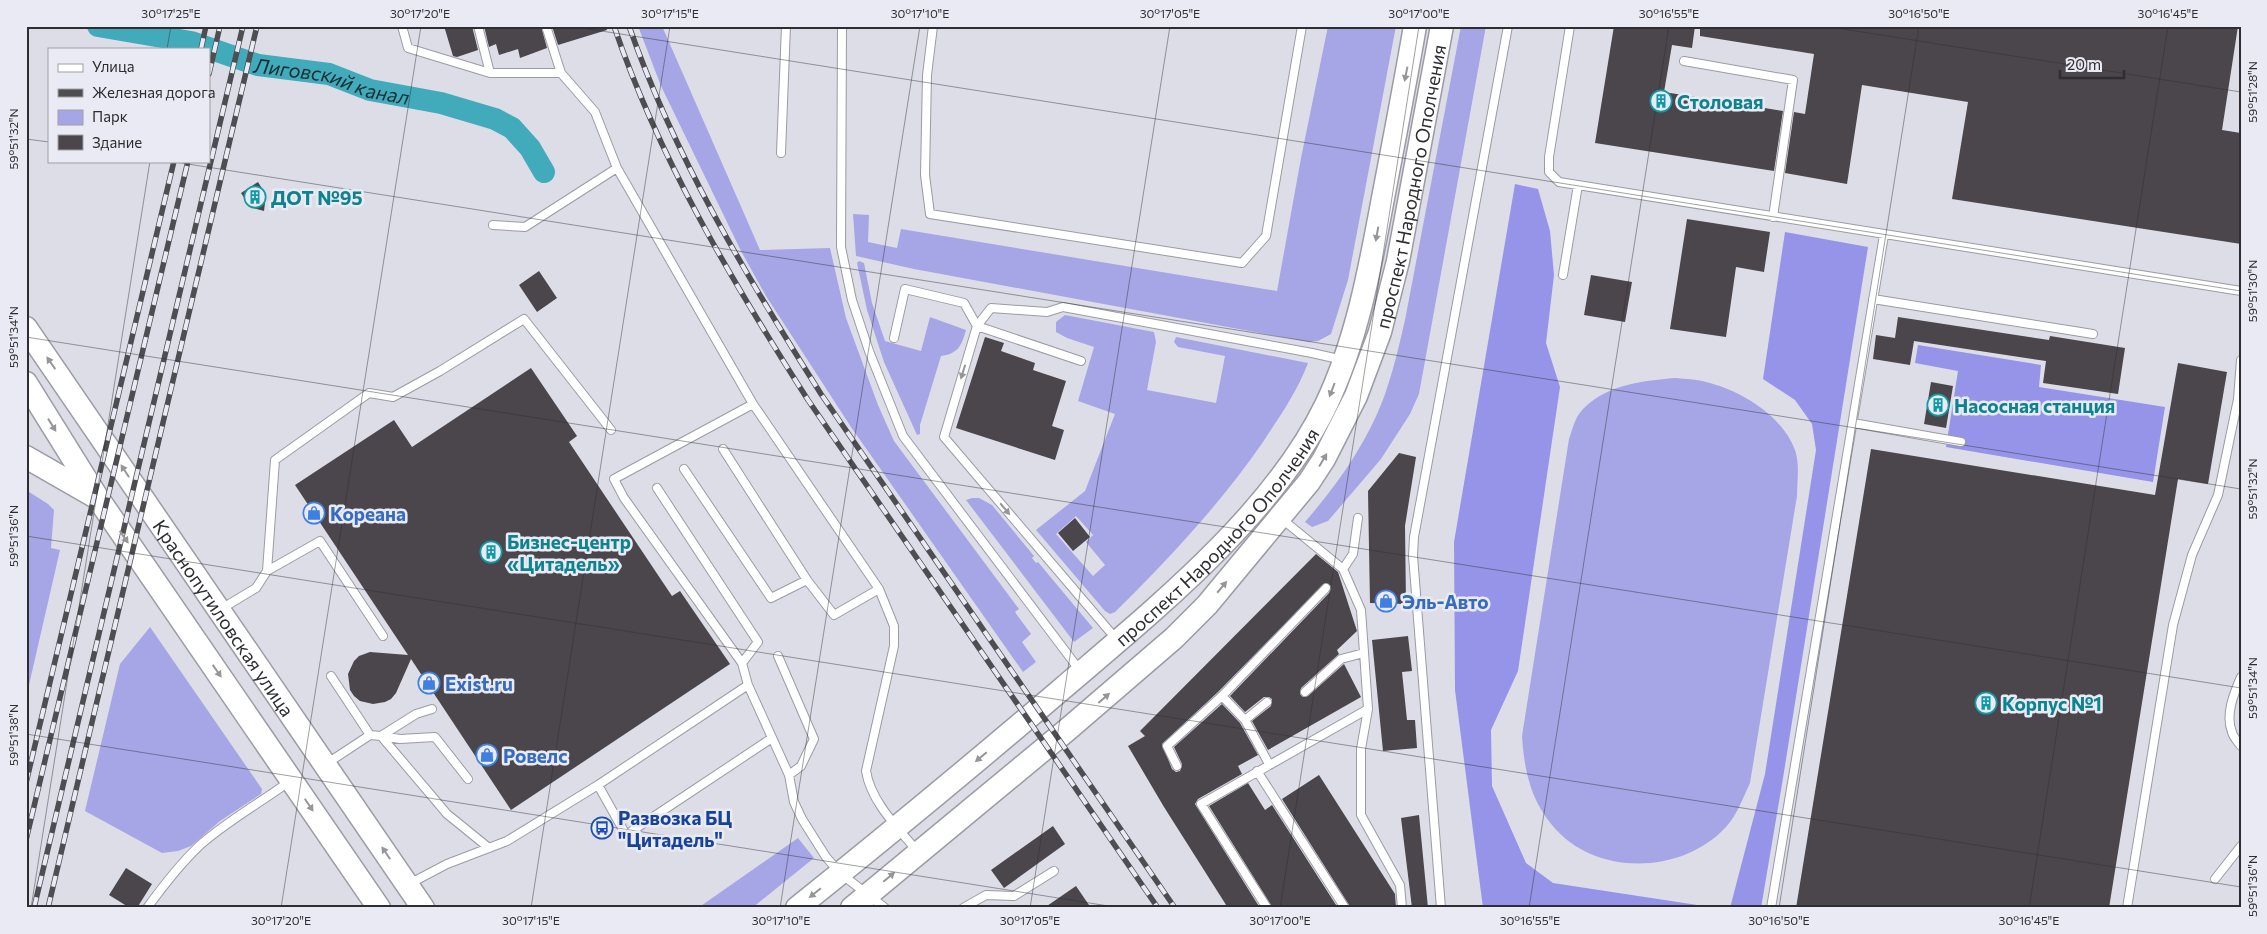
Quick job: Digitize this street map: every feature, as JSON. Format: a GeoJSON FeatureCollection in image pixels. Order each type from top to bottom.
{"type":"FeatureCollection","features":[{"type":"Feature","properties":{"kind":"main road","name":"проспект Народного Ополчения"},"geometry":{"type":"LineString","coordinates":[[797,908],[1118,642],[1183,583],[1237,528],[1273,487],[1298,452],[1326,405],[1343,360],[1370,269],[1415,26]]}},
{"type":"Feature","properties":{"kind":"main road","name":"проспект Народного Ополчения"},"geometry":{"type":"LineString","coordinates":[[868,903],[918,852],[1174,638],[1207,605],[1281,517],[1324,459],[1356,396],[1380,332],[1398,261],[1442,26]]}},
{"type":"Feature","properties":{"kind":"main road","name":"Краснопутиловская улица"},"geometry":{"type":"LineString","coordinates":[[26,328],[108,445],[171,541],[221,610],[423,908]]}},
{"type":"Feature","properties":{"kind":"main road","name":"Краснопутиловская улица"},"geometry":{"type":"LineString","coordinates":[[26,383],[97,497],[291,779],[373,905]]}},
{"type":"Feature","properties":{"kind":"main road"},"geometry":{"type":"LineString","coordinates":[[26,457],[97,497]]}},
{"type":"Feature","properties":{"kind":"lane"},"geometry":{"type":"LineString","coordinates":[[402,26],[408,48],[490,73],[561,73]]}},
{"type":"Feature","properties":{"kind":"lane"},"geometry":{"type":"LineString","coordinates":[[478,26],[490,73]]}},
{"type":"Feature","properties":{"kind":"lane"},"geometry":{"type":"LineString","coordinates":[[546,26],[561,73],[595,112],[617,168],[753,404],[879,589],[894,626],[894,646],[866,771],[868,786],[918,852]]}},
{"type":"Feature","properties":{"kind":"lane"},"geometry":{"type":"LineString","coordinates":[[781,153],[786,26]]}},
{"type":"Feature","properties":{"kind":"lane"},"geometry":{"type":"LineString","coordinates":[[842,26],[841,247],[852,300],[869,351],[903,436],[1081,672]]}},
{"type":"Feature","properties":{"kind":"lane"},"geometry":{"type":"LineString","coordinates":[[933,26],[928,75],[925,175],[930,214],[1242,263],[1266,236],[1302,26]]}},
{"type":"Feature","properties":{"kind":"lane"},"geometry":{"type":"LineString","coordinates":[[1441,908],[1413,556],[1418,517],[1508,26]]}},
{"type":"Feature","properties":{"kind":"lane"},"geometry":{"type":"LineString","coordinates":[[1570,26],[1549,157],[1549,172],[1559,182],[2241,291]]}},
{"type":"Feature","properties":{"kind":"lane"},"geometry":{"type":"LineString","coordinates":[[1684,61],[1794,80],[1774,217]]}},
{"type":"Feature","properties":{"kind":"lane"},"geometry":{"type":"LineString","coordinates":[[493,225],[525,227],[617,168]]}},
{"type":"Feature","properties":{"kind":"lane"},"geometry":{"type":"LineString","coordinates":[[1562,275],[1578,185]]}},
{"type":"Feature","properties":{"kind":"lane"},"geometry":{"type":"LineString","coordinates":[[1771,908],[1884,235]]}},
{"type":"Feature","properties":{"kind":"lane"},"geometry":{"type":"LineString","coordinates":[[894,338],[905,289],[964,303],[977,326],[1081,361]]}},
{"type":"Feature","properties":{"kind":"lane"},"geometry":{"type":"LineString","coordinates":[[1873,299],[2093,334]]}},
{"type":"Feature","properties":{"kind":"lane"},"geometry":{"type":"LineString","coordinates":[[1118,642],[944,437],[977,326],[991,308],[1047,312],[1063,307],[1343,360]]}},
{"type":"Feature","properties":{"kind":"lane"},"geometry":{"type":"LineString","coordinates":[[267,571],[275,460],[369,393],[393,397],[524,320],[610,430]]}},
{"type":"Feature","properties":{"kind":"lane"},"geometry":{"type":"LineString","coordinates":[[2127,908],[2174,625],[2192,555],[2218,495],[2238,399],[2241,360]]}},
{"type":"Feature","properties":{"kind":"lane"},"geometry":{"type":"LineString","coordinates":[[753,404],[614,479],[624,498],[742,664],[748,685],[789,774],[794,802],[802,819],[826,856],[868,903]]}},
{"type":"Feature","properties":{"kind":"lane"},"geometry":{"type":"LineString","coordinates":[[1853,424],[1961,442]]}},
{"type":"Feature","properties":{"kind":"lane"},"geometry":{"type":"LineString","coordinates":[[723,449],[807,580],[834,615],[879,589]]}},
{"type":"Feature","properties":{"kind":"lane"},"geometry":{"type":"LineString","coordinates":[[684,469],[771,598],[807,580]]}},
{"type":"Feature","properties":{"kind":"lane"},"geometry":{"type":"LineString","coordinates":[[658,488],[758,642],[742,664]]}},
{"type":"Feature","properties":{"kind":"lane"},"geometry":{"type":"LineString","coordinates":[[1281,517],[1343,569],[1361,610],[1368,709],[1361,749],[1361,815],[1400,885],[1402,908]]}},
{"type":"Feature","properties":{"kind":"lane"},"geometry":{"type":"LineString","coordinates":[[1343,569],[1353,554],[1358,518]]}},
{"type":"Feature","properties":{"kind":"lane"},"geometry":{"type":"LineString","coordinates":[[221,610],[256,588],[267,571],[320,541],[384,636]]}},
{"type":"Feature","properties":{"kind":"lane"},"geometry":{"type":"LineString","coordinates":[[1177,766],[1167,746],[1222,696],[1326,588]]}},
{"type":"Feature","properties":{"kind":"lane"},"geometry":{"type":"LineString","coordinates":[[1305,692],[1342,659],[1364,653]]}},
{"type":"Feature","properties":{"kind":"lane"},"geometry":{"type":"LineString","coordinates":[[778,656],[814,739],[800,766],[789,774]]}},
{"type":"Feature","properties":{"kind":"lane"},"geometry":{"type":"LineString","coordinates":[[331,676],[370,735]]}},
{"type":"Feature","properties":{"kind":"lane"},"geometry":{"type":"LineString","coordinates":[[2241,677],[2234,694],[2230,715],[2232,732],[2241,746]]}},
{"type":"Feature","properties":{"kind":"lane"},"geometry":{"type":"LineString","coordinates":[[408,885],[447,864],[507,841],[598,785],[748,685]]}},
{"type":"Feature","properties":{"kind":"lane"},"geometry":{"type":"LineString","coordinates":[[1222,696],[1245,720],[1269,764]]}},
{"type":"Feature","properties":{"kind":"lane"},"geometry":{"type":"LineString","coordinates":[[1245,720],[1267,702]]}},
{"type":"Feature","properties":{"kind":"lane"},"geometry":{"type":"LineString","coordinates":[[381,736],[416,714],[432,709]]}},
{"type":"Feature","properties":{"kind":"lane"},"geometry":{"type":"LineString","coordinates":[[1267,908],[1201,804],[1368,709]]}},
{"type":"Feature","properties":{"kind":"lane"},"geometry":{"type":"LineString","coordinates":[[326,764],[370,735],[400,739],[435,737],[468,779]]}},
{"type":"Feature","properties":{"kind":"lane"},"geometry":{"type":"LineString","coordinates":[[381,736],[447,814],[489,848]]}},
{"type":"Feature","properties":{"kind":"lane"},"geometry":{"type":"LineString","coordinates":[[598,785],[626,835],[772,738]]}},
{"type":"Feature","properties":{"kind":"lane"},"geometry":{"type":"LineString","coordinates":[[1257,772],[1345,908]]}},
{"type":"Feature","properties":{"kind":"lane"},"geometry":{"type":"LineString","coordinates":[[147,908],[175,871],[200,846],[228,823],[291,779]]}},
{"type":"Feature","properties":{"kind":"lane"},"geometry":{"type":"LineString","coordinates":[[2215,879],[2241,846]]}},
{"type":"Feature","properties":{"kind":"lane"},"geometry":{"type":"LineString","coordinates":[[963,908],[986,895],[1014,896],[1054,871]]}},
{"type":"Feature","properties":{"kind":"green space"},"geometry":{"type":"Polygon","coordinates":[[[638,26],[662,26],[760,250],[830,248],[846,318],[878,405],[894,441],[1019,609],[1015,612],[1031,634],[1022,642],[1036,662],[1023,672],[851,427],[766,296],[741,251],[661,86],[638,26]]]}},
{"type":"Feature","properties":{"kind":"green space"},"geometry":{"type":"Polygon","coordinates":[[[1328,26],[1396,26],[1348,280],[1331,334],[1318,341],[1309,342],[914,269],[856,256],[853,214],[869,215],[868,242],[897,248],[901,229],[1277,291],[1301,158],[1328,26]]]}},
{"type":"Feature","properties":{"kind":"green space"},"geometry":{"type":"Polygon","coordinates":[[[1461,26],[1486,26],[1419,394],[1410,414],[1381,459],[1328,521],[1312,527],[1305,522],[1340,478],[1360,447],[1377,414],[1390,378],[1405,320],[1461,26]]]}},
{"type":"Feature","properties":{"kind":"green space"},"geometry":{"type":"Polygon","coordinates":[[[859,261],[864,263],[872,303],[885,341],[921,351],[930,317],[966,330],[958,348],[952,353],[941,356],[920,425],[920,434],[917,435],[884,362],[867,310],[857,263],[859,261]]]}},
{"type":"Feature","properties":{"kind":"green space"},"geometry":{"type":"Polygon","coordinates":[[[1065,315],[1154,332],[1156,342],[1147,390],[1216,403],[1225,356],[1178,347],[1174,342],[1176,337],[1308,363],[1299,384],[1282,413],[1247,465],[1212,509],[1155,572],[1115,612],[1110,614],[1105,611],[1036,530],[1085,491],[1115,414],[1078,401],[1094,347],[1067,338],[1056,332],[1056,322],[1065,315]],[[1076,516],[1056,534],[1093,576],[1105,565],[1086,542],[1093,535],[1076,516]]]}},
{"type":"Feature","properties":{"kind":"green space"},"geometry":{"type":"Polygon","coordinates":[[[1675,378],[1698,380],[1732,391],[1746,398],[1770,415],[1789,437],[1797,455],[1797,496],[1750,783],[1740,806],[1726,827],[1708,843],[1686,854],[1663,861],[1638,864],[1614,861],[1591,854],[1570,842],[1552,825],[1544,815],[1533,794],[1524,760],[1522,736],[1569,439],[1576,420],[1588,404],[1610,391],[1636,383],[1675,378]]]}},
{"type":"Feature","properties":{"kind":"green space"},"geometry":{"type":"Polygon","coordinates":[[[26,490],[54,510],[51,548],[60,550],[26,698],[26,490]]]}},
{"type":"Feature","properties":{"kind":"green space"},"geometry":{"type":"Polygon","coordinates":[[[979,498],[992,505],[1034,556],[1032,558],[1036,563],[1038,562],[1093,628],[1074,642],[966,500],[979,498]]]}},
{"type":"Feature","properties":{"kind":"green space"},"geometry":{"type":"Polygon","coordinates":[[[150,627],[262,789],[261,794],[220,821],[191,846],[178,851],[162,853],[85,811],[120,664],[150,627]]]}},
{"type":"Feature","properties":{"kind":"green space"},"geometry":{"type":"Polygon","coordinates":[[[798,838],[814,858],[752,908],[698,908],[798,838]]]}},
{"type":"Feature","properties":{"kind":"shaded area"},"geometry":{"type":"Polygon","coordinates":[[[1515,184],[1538,189],[1550,231],[1554,275],[1546,343],[1560,387],[1518,671],[1491,730],[1492,786],[1526,863],[1553,883],[1717,908],[1483,908],[1455,690],[1454,542],[1515,184]]]}},
{"type":"Feature","properties":{"kind":"shaded area"},"geometry":{"type":"Polygon","coordinates":[[[1785,232],[1868,247],[1761,908],[1730,908],[1765,774],[1816,450],[1812,424],[1795,400],[1763,379],[1785,232]]]}},
{"type":"Feature","properties":{"kind":"shaded area"},"geometry":{"type":"Polygon","coordinates":[[[1918,345],[2041,365],[2039,387],[2165,407],[2153,482],[1946,447],[1958,371],[1915,363],[1918,345]]]}},
{"type":"Feature","properties":{"kind":"building"},"geometry":{"type":"Polygon","coordinates":[[[444,26],[472,26],[478,50],[457,57],[453,56],[444,26]]]}},
{"type":"Feature","properties":{"kind":"building"},"geometry":{"type":"Polygon","coordinates":[[[484,26],[541,26],[547,48],[520,58],[518,49],[499,55],[496,44],[489,47],[484,26]]]}},
{"type":"Feature","properties":{"kind":"building"},"geometry":{"type":"Polygon","coordinates":[[[552,26],[606,26],[607,30],[558,45],[552,26]]]}},
{"type":"Feature","properties":{"kind":"building","name":"Столовая"},"geometry":{"type":"Polygon","coordinates":[[[1614,26],[1695,26],[1692,48],[1672,45],[1664,92],[1783,111],[1774,171],[1595,143],[1614,26]]]}},
{"type":"Feature","properties":{"kind":"building"},"geometry":{"type":"Polygon","coordinates":[[[1700,26],[2238,26],[2222,130],[2241,133],[2241,244],[1952,199],[1968,102],[1862,85],[1847,184],[1785,173],[1794,112],[1805,114],[1814,54],[1700,36],[1700,26]]]}},
{"type":"Feature","properties":{"kind":"building","name":"ДОТ №95"},"geometry":{"type":"Polygon","coordinates":[[[258,182],[266,195],[264,211],[250,207],[241,193],[258,182]]]}},
{"type":"Feature","properties":{"kind":"building"},"geometry":{"type":"Polygon","coordinates":[[[1687,219],[1770,232],[1764,272],[1736,267],[1726,337],[1670,329],[1687,219]]]}},
{"type":"Feature","properties":{"kind":"building"},"geometry":{"type":"Polygon","coordinates":[[[539,271],[557,298],[537,312],[519,285],[539,271]]]}},
{"type":"Feature","properties":{"kind":"building"},"geometry":{"type":"Polygon","coordinates":[[[1591,275],[1632,282],[1625,322],[1584,315],[1591,275]]]}},
{"type":"Feature","properties":{"kind":"building"},"geometry":{"type":"Polygon","coordinates":[[[1898,317],[2049,340],[2050,336],[2125,348],[2118,394],[2043,383],[2046,361],[1914,341],[1910,365],[1873,359],[1876,335],[1895,338],[1898,317]]]}},
{"type":"Feature","properties":{"kind":"building"},"geometry":{"type":"Polygon","coordinates":[[[985,337],[1004,343],[1001,351],[1035,363],[1033,370],[1066,381],[1052,426],[1064,430],[1055,460],[956,428],[985,337]]]}},
{"type":"Feature","properties":{"kind":"building","name":"Корпус №1"},"geometry":{"type":"Polygon","coordinates":[[[2178,363],[2227,372],[2208,484],[2178,479],[2109,908],[1796,908],[1871,449],[2155,495],[2178,363]]]}},
{"type":"Feature","properties":{"kind":"building","name":"Бизнес-центр «Цитадель»"},"geometry":{"type":"Polygon","coordinates":[[[531,368],[577,436],[569,442],[672,596],[680,591],[730,664],[511,810],[411,659],[396,693],[391,699],[373,704],[360,701],[350,690],[348,674],[354,661],[359,656],[370,652],[408,655],[295,485],[394,420],[412,447],[531,368]]]}},
{"type":"Feature","properties":{"kind":"building","name":"Насосная станция"},"geometry":{"type":"Polygon","coordinates":[[[1931,382],[1953,386],[1946,428],[1924,424],[1931,382]]]}},
{"type":"Feature","properties":{"kind":"building"},"geometry":{"type":"Polygon","coordinates":[[[1399,453],[1416,457],[1405,526],[1406,604],[1370,603],[1368,491],[1399,453]]]}},
{"type":"Feature","properties":{"kind":"building"},"geometry":{"type":"Polygon","coordinates":[[[1075,518],[1090,537],[1073,551],[1058,533],[1075,518]]]}},
{"type":"Feature","properties":{"kind":"building"},"geometry":{"type":"Polygon","coordinates":[[[1316,554],[1338,572],[1357,631],[1337,650],[1339,654],[1301,688],[1300,694],[1303,697],[1308,696],[1344,664],[1361,697],[1268,750],[1252,721],[1271,706],[1272,699],[1264,697],[1245,712],[1230,696],[1330,592],[1331,586],[1325,583],[1218,692],[1162,744],[1172,769],[1176,772],[1180,771],[1182,764],[1174,747],[1222,704],[1240,723],[1258,755],[1238,766],[1242,774],[1198,799],[1195,804],[1260,908],[1228,908],[1128,746],[1145,736],[1140,731],[1316,554]]]}},
{"type":"Feature","properties":{"kind":"building"},"geometry":{"type":"Polygon","coordinates":[[[1408,636],[1412,671],[1402,672],[1407,720],[1415,720],[1417,748],[1383,751],[1372,640],[1408,636]]]}},
{"type":"Feature","properties":{"kind":"building"},"geometry":{"type":"Polygon","coordinates":[[[1319,775],[1395,894],[1396,908],[1351,908],[1282,799],[1319,775]]]}},
{"type":"Feature","properties":{"kind":"building"},"geometry":{"type":"Polygon","coordinates":[[[1248,783],[1265,810],[1272,805],[1338,908],[1273,908],[1209,806],[1248,783]]]}},
{"type":"Feature","properties":{"kind":"building"},"geometry":{"type":"Polygon","coordinates":[[[1419,815],[1428,908],[1412,908],[1401,818],[1419,815]]]}},
{"type":"Feature","properties":{"kind":"building"},"geometry":{"type":"Polygon","coordinates":[[[1053,826],[1065,844],[1004,888],[991,870],[1053,826]]]}},
{"type":"Feature","properties":{"kind":"building"},"geometry":{"type":"Polygon","coordinates":[[[126,868],[152,884],[137,908],[130,908],[109,895],[126,868]]]}},
{"type":"Feature","properties":{"kind":"building"},"geometry":{"type":"Polygon","coordinates":[[[1076,886],[1091,908],[1044,908],[1076,886]]]}},
{"type":"Feature","properties":{"kind":"waterway","name":"Лиговский канал"},"geometry":{"type":"LineString","coordinates":[[98,26],[191,42],[208,48]]}},
{"type":"Feature","properties":{"kind":"waterway","name":"Лиговский канал"},"geometry":{"type":"LineString","coordinates":[[210,49],[258,65],[329,74],[370,90],[441,103],[495,119],[512,128],[530,148],[544,172]]}},
{"type":"Feature","properties":{"kind":"railway"},"geometry":{"type":"LineString","coordinates":[[201,48],[206,26]]}},
{"type":"Feature","properties":{"kind":"railway"},"geometry":{"type":"LineString","coordinates":[[210,70],[220,26]]}},
{"type":"Feature","properties":{"kind":"railway"},"geometry":{"type":"LineString","coordinates":[[34,908],[243,26]]}},
{"type":"Feature","properties":{"kind":"railway"},"geometry":{"type":"LineString","coordinates":[[48,908],[257,26]]}},
{"type":"Feature","properties":{"kind":"railway"},"geometry":{"type":"LineString","coordinates":[[614,26],[632,75],[675,172],[752,311],[808,400],[1158,908]]}},
{"type":"Feature","properties":{"kind":"railway"},"geometry":{"type":"LineString","coordinates":[[629,26],[647,75],[690,170],[714,216],[793,350],[821,394],[1175,908]]}},
{"type":"Feature","properties":{"kind":"railway"},"geometry":{"type":"LineString","coordinates":[[26,783],[174,162]]}},
{"type":"Feature","properties":{"kind":"railway"},"geometry":{"type":"LineString","coordinates":[[26,840],[188,162]]}},
{"type":"Feature","properties":{"kind":"place","name":"Столовая"},"geometry":{"type":"Point","coordinates":[1661,101]}},
{"type":"Feature","properties":{"kind":"place","name":"ДОТ №95"},"geometry":{"type":"Point","coordinates":[255,197]}},
{"type":"Feature","properties":{"kind":"place","name":"Насосная станция"},"geometry":{"type":"Point","coordinates":[1938,405]}},
{"type":"Feature","properties":{"kind":"place","name":"Кореана"},"geometry":{"type":"Point","coordinates":[314,513]}},
{"type":"Feature","properties":{"kind":"place","name":"Бизнес-центр «Цитадель»"},"geometry":{"type":"Point","coordinates":[491,552]}},
{"type":"Feature","properties":{"kind":"place","name":"Эль-Авто"},"geometry":{"type":"Point","coordinates":[1386,601]}},
{"type":"Feature","properties":{"kind":"place","name":"Exist.ru"},"geometry":{"type":"Point","coordinates":[429,683]}},
{"type":"Feature","properties":{"kind":"place","name":"Корпус №1"},"geometry":{"type":"Point","coordinates":[1986,703]}},
{"type":"Feature","properties":{"kind":"place","name":"Ровелс"},"geometry":{"type":"Point","coordinates":[487,755]}},
{"type":"Feature","properties":{"kind":"place","name":"Развозка БЦ \"Цитадель\""},"geometry":{"type":"Point","coordinates":[602,828]}}]}
